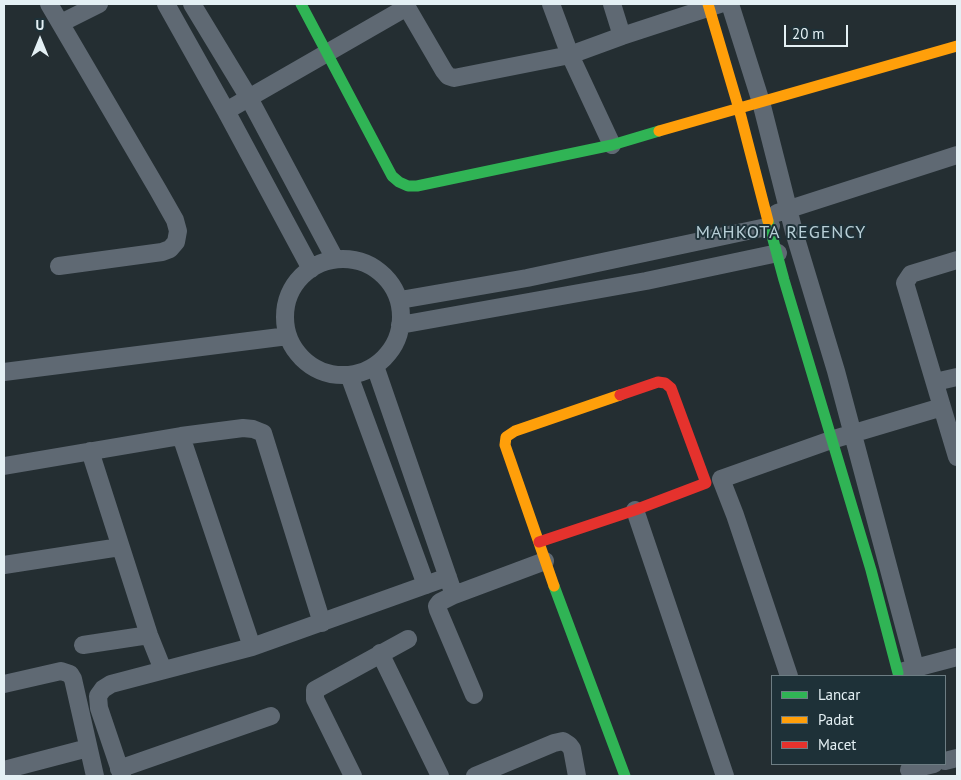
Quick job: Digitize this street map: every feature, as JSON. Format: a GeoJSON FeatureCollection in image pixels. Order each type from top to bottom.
{"type":"FeatureCollection","features":[{"type":"Feature","properties":{"kind":"street"},"geometry":{"type":"LineString","coordinates":[[49,4],[158,190],[175,220],[178,231],[176,242],[162,252],[59,266]]}},
{"type":"Feature","properties":{"kind":"street"},"geometry":{"type":"LineString","coordinates":[[60,24],[99,4]]}},
{"type":"Feature","properties":{"kind":"street"},"geometry":{"type":"LineString","coordinates":[[166,4],[311,268]]}},
{"type":"Feature","properties":{"kind":"street"},"geometry":{"type":"LineString","coordinates":[[192,4],[249,98],[335,259]]}},
{"type":"Feature","properties":{"kind":"street"},"geometry":{"type":"LineString","coordinates":[[301,4],[392,176],[408,186],[417,186],[612,145],[957,46]]}},
{"type":"Feature","properties":{"kind":"street"},"geometry":{"type":"LineString","coordinates":[[550,4],[570,55],[612,145]]}},
{"type":"Feature","properties":{"kind":"street"},"geometry":{"type":"LineString","coordinates":[[612,4],[622,36]]}},
{"type":"Feature","properties":{"kind":"street"},"geometry":{"type":"LineString","coordinates":[[730,4],[761,102],[788,210],[836,370],[915,667]]}},
{"type":"Feature","properties":{"kind":"street"},"geometry":{"type":"LineString","coordinates":[[226,111],[328,54],[406,6],[448,76],[454,78],[570,55],[713,5],[778,253],[870,570],[896,675],[915,667],[957,657]]}},
{"type":"Feature","properties":{"kind":"street"},"geometry":{"type":"LineString","coordinates":[[400,300],[527,278],[770,221],[788,210],[957,155]]}},
{"type":"Feature","properties":{"kind":"street"},"geometry":{"type":"LineString","coordinates":[[400,325],[646,281],[778,253]]}},
{"type":"Feature","properties":{"kind":"street"},"geometry":{"type":"LineString","coordinates":[[335,259],[360,262],[383,274],[400,300],[400,325],[394,346],[375,366],[362,372],[348,375],[329,374],[311,366],[297,353],[288,336],[285,311],[294,287],[311,268],[335,259]]}},
{"type":"Feature","properties":{"kind":"street"},"geometry":{"type":"LineString","coordinates":[[957,260],[910,274],[905,282],[942,407],[955,438],[957,457]]}},
{"type":"Feature","properties":{"kind":"street"},"geometry":{"type":"LineString","coordinates":[[4,372],[288,336]]}},
{"type":"Feature","properties":{"kind":"street"},"geometry":{"type":"LineString","coordinates":[[375,366],[454,595]]}},
{"type":"Feature","properties":{"kind":"street"},"geometry":{"type":"LineString","coordinates":[[348,375],[426,586]]}},
{"type":"Feature","properties":{"kind":"street"},"geometry":{"type":"LineString","coordinates":[[935,382],[957,377]]}},
{"type":"Feature","properties":{"kind":"street"},"geometry":{"type":"LineString","coordinates":[[625,776],[545,561],[505,444],[506,437],[515,430],[658,382],[665,383],[671,388],[714,481],[789,675]]}},
{"type":"Feature","properties":{"kind":"street"},"geometry":{"type":"LineString","coordinates":[[539,542],[636,510],[831,440],[942,407]]}},
{"type":"Feature","properties":{"kind":"street"},"geometry":{"type":"LineString","coordinates":[[4,466],[181,436],[243,428],[263,433],[322,623]]}},
{"type":"Feature","properties":{"kind":"street"},"geometry":{"type":"LineString","coordinates":[[181,436],[252,647]]}},
{"type":"Feature","properties":{"kind":"street"},"geometry":{"type":"LineString","coordinates":[[90,451],[149,634],[163,670]]}},
{"type":"Feature","properties":{"kind":"street"},"geometry":{"type":"LineString","coordinates":[[636,510],[725,776]]}},
{"type":"Feature","properties":{"kind":"street"},"geometry":{"type":"LineString","coordinates":[[4,565],[120,546]]}},
{"type":"Feature","properties":{"kind":"street"},"geometry":{"type":"LineString","coordinates":[[474,695],[437,606],[440,602],[454,595],[545,561]]}},
{"type":"Feature","properties":{"kind":"street"},"geometry":{"type":"LineString","coordinates":[[271,716],[120,773],[99,708],[98,696],[103,689],[111,684],[252,647],[448,577]]}},
{"type":"Feature","properties":{"kind":"street"},"geometry":{"type":"LineString","coordinates":[[83,645],[149,634]]}},
{"type":"Feature","properties":{"kind":"street"},"geometry":{"type":"LineString","coordinates":[[353,776],[315,699],[314,690],[408,639]]}},
{"type":"Feature","properties":{"kind":"street"},"geometry":{"type":"LineString","coordinates":[[380,653],[440,776]]}},
{"type":"Feature","properties":{"kind":"street"},"geometry":{"type":"LineString","coordinates":[[4,684],[60,671],[70,674],[73,679],[95,776]]}},
{"type":"Feature","properties":{"kind":"street"},"geometry":{"type":"LineString","coordinates":[[483,775],[554,743],[562,742],[569,745],[572,749],[578,776]]}},
{"type":"Feature","properties":{"kind":"street"},"geometry":{"type":"LineString","coordinates":[[4,770],[88,748]]}},
{"type":"Feature","properties":{"kind":"street"},"geometry":{"type":"LineString","coordinates":[[909,770],[930,765]]}},
{"type":"Feature","properties":{"kind":"traffic: fast"},"geometry":{"type":"LineString","coordinates":[[301,4],[392,176],[408,186],[417,186],[612,145],[659,131]]}},
{"type":"Feature","properties":{"kind":"traffic: fast"},"geometry":{"type":"LineString","coordinates":[[768,221],[871,570],[898,673]]}},
{"type":"Feature","properties":{"kind":"traffic: fast"},"geometry":{"type":"LineString","coordinates":[[554,586],[625,776]]}},
{"type":"Feature","properties":{"kind":"traffic: slow"},"geometry":{"type":"LineString","coordinates":[[708,4],[739,109],[768,221]]}},
{"type":"Feature","properties":{"kind":"traffic: slow"},"geometry":{"type":"LineString","coordinates":[[659,131],[957,46]]}},
{"type":"Feature","properties":{"kind":"traffic: slow"},"geometry":{"type":"LineString","coordinates":[[554,586],[505,445],[506,437],[515,431],[620,395]]}},
{"type":"Feature","properties":{"kind":"traffic: jam"},"geometry":{"type":"LineString","coordinates":[[539,542],[635,510],[706,483],[671,388],[665,383],[658,382],[620,395]]}},
{"type":"Feature","properties":{"kind":"district","name":"MAHKOTA REGENCY"},"geometry":{"type":"Point","coordinates":[781,233]}}]}
